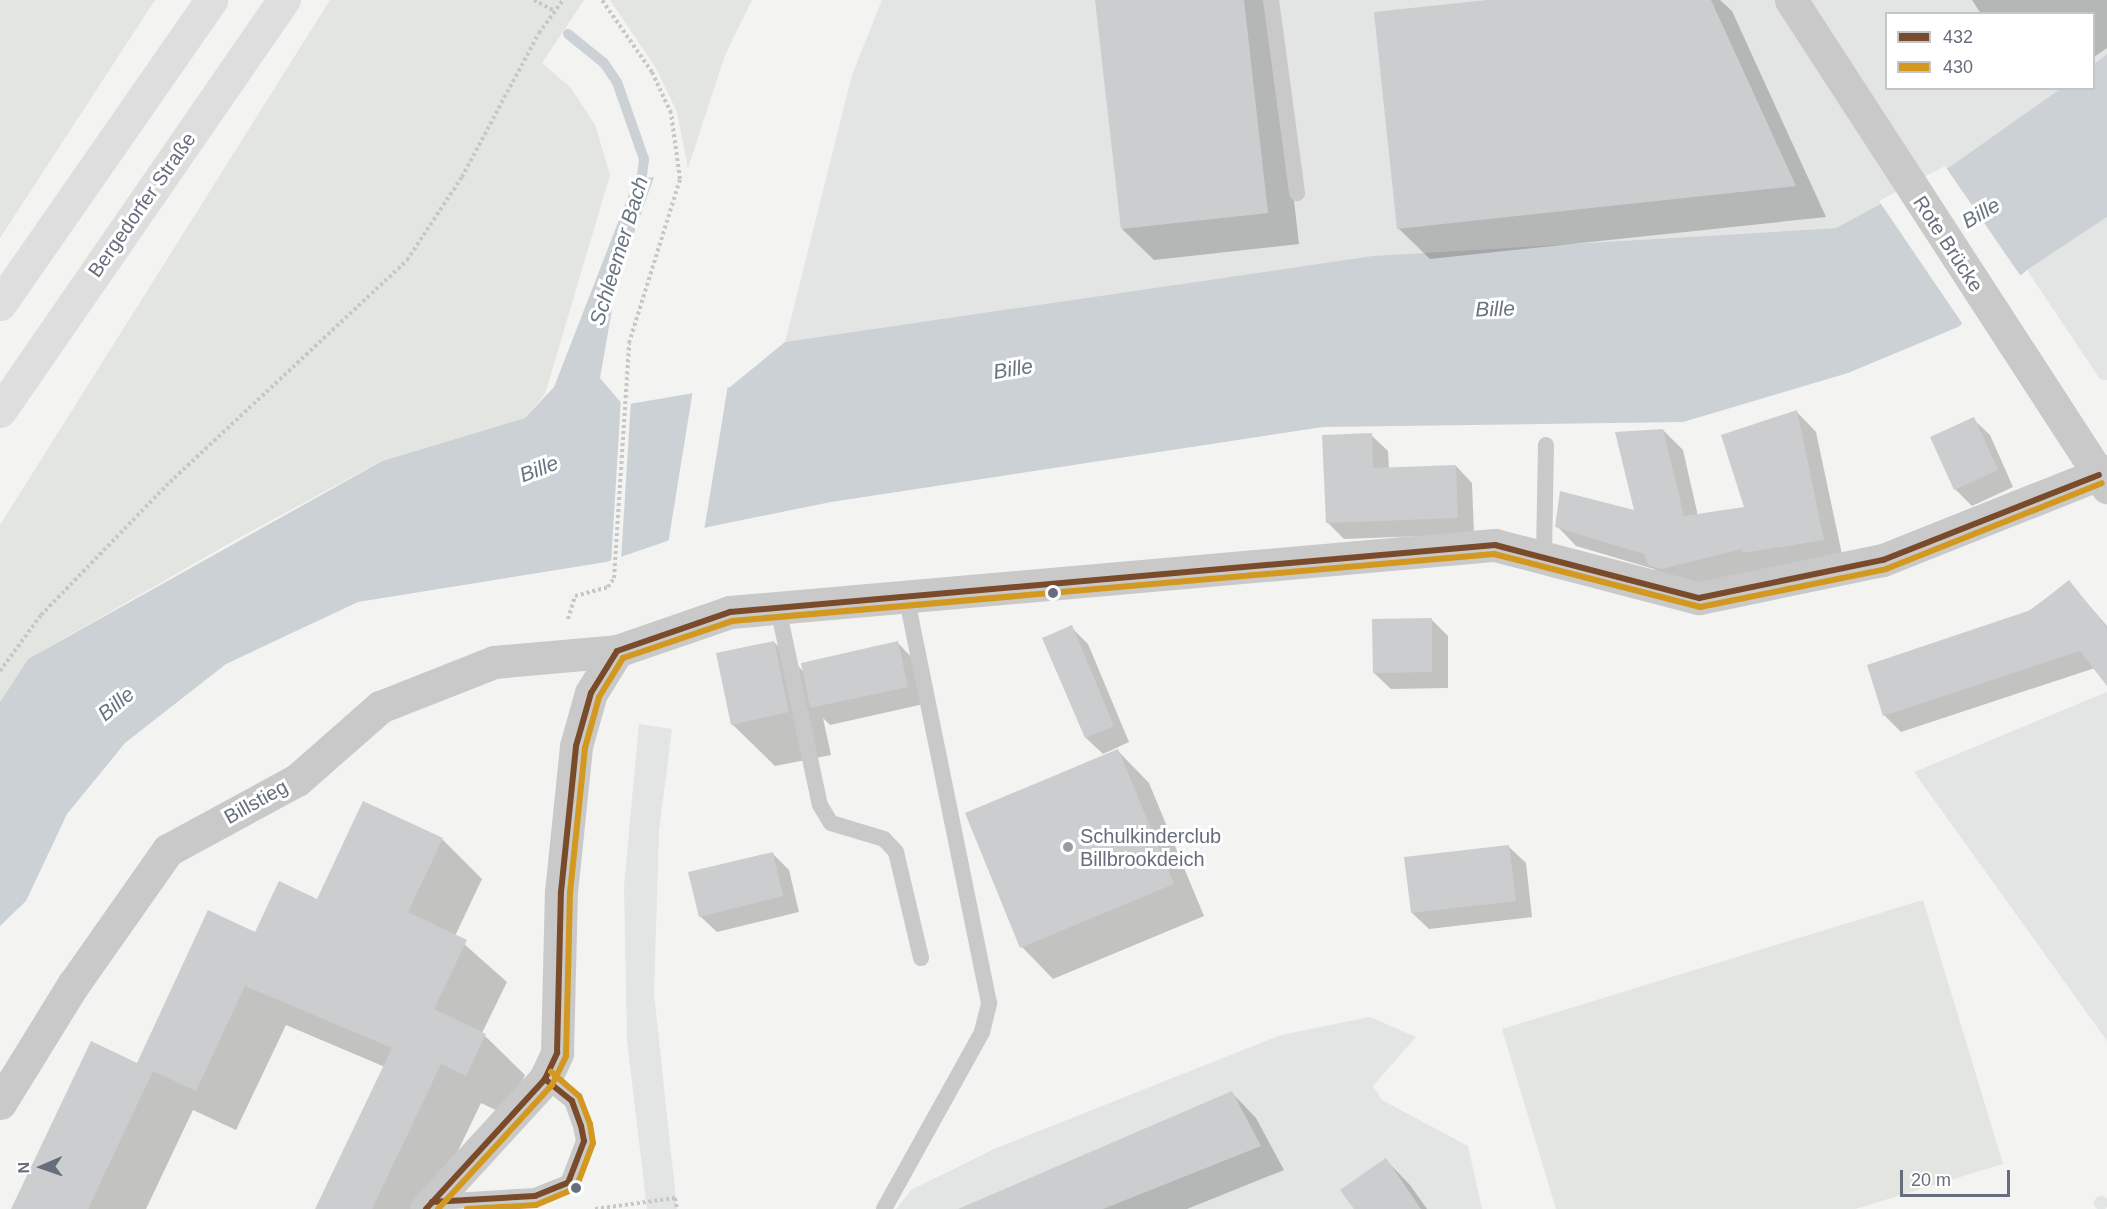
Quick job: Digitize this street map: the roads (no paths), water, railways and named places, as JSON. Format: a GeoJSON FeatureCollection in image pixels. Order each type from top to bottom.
{"type":"FeatureCollection","features":[{"type":"Feature","properties":{"kind":"highway"},"geometry":{"type":"LineString","coordinates":[[0,304],[211,0]]}},
{"type":"Feature","properties":{"kind":"highway","name":"Bergedorfer Straße"},"geometry":{"type":"LineString","coordinates":[[0,411],[284,0]]}},
{"type":"Feature","properties":{"kind":"street","name":"Rote Brücke"},"geometry":{"type":"LineString","coordinates":[[1791,0],[1991,311],[2104,478]]}},
{"type":"Feature","properties":{"kind":"street","name":"Billstieg"},"geometry":{"type":"LineString","coordinates":[[0,1103],[73,985],[168,850],[297,780],[380,707],[494,662],[561,652],[617,651],[730,612],[1495,544],[1699,598],[1883,560],[2104,478]]}},
{"type":"Feature","properties":{"kind":"street"},"geometry":{"type":"LineString","coordinates":[[429,1205],[545,1079],[557,1053],[561,892],[576,746],[591,693],[617,651]]}},
{"type":"Feature","properties":{"kind":"lane"},"geometry":{"type":"LineString","coordinates":[[1271,0],[1297,193]]}},
{"type":"Feature","properties":{"kind":"lane"},"geometry":{"type":"LineString","coordinates":[[1544,557],[1546,445]]}},
{"type":"Feature","properties":{"kind":"lane"},"geometry":{"type":"LineString","coordinates":[[884,1209],[982,1032],[989,1003],[906,595]]}},
{"type":"Feature","properties":{"kind":"lane"},"geometry":{"type":"LineString","coordinates":[[778,608],[820,805],[831,822],[884,839],[896,852],[921,958]]}},
{"type":"Feature","properties":{"kind":"lane"},"geometry":{"type":"LineString","coordinates":[[429,1205],[535,1196],[568,1183],[584,1142],[581,1126],[572,1101],[545,1079]]}},
{"type":"Feature","properties":{"kind":"water","name":"Bille"},"geometry":{"type":"Polygon","coordinates":[[[2107,54],[2107,217],[2027,270],[1958,327],[1848,373],[1683,422],[1323,427],[831,502],[708,527],[606,562],[358,602],[226,664],[125,743],[67,814],[26,901],[0,926],[0,702],[28,659],[382,461],[525,418],[554,387],[635,179],[654,177],[617,281],[600,378],[623,405],[730,387],[785,342],[1372,256],[1836,228],[1951,166],[2059,90],[2095,90],[2095,63],[2107,54]]]}},
{"type":"Feature","properties":{"kind":"waterway","name":"Schleemer Bach"},"geometry":{"type":"LineString","coordinates":[[568,34],[604,63],[617,82],[644,159],[640,192]]}},
{"type":"Feature","properties":{"kind":"place","name":"Schulkinderclub Billbrookdeich"},"geometry":{"type":"Point","coordinates":[1068,847]}}]}
